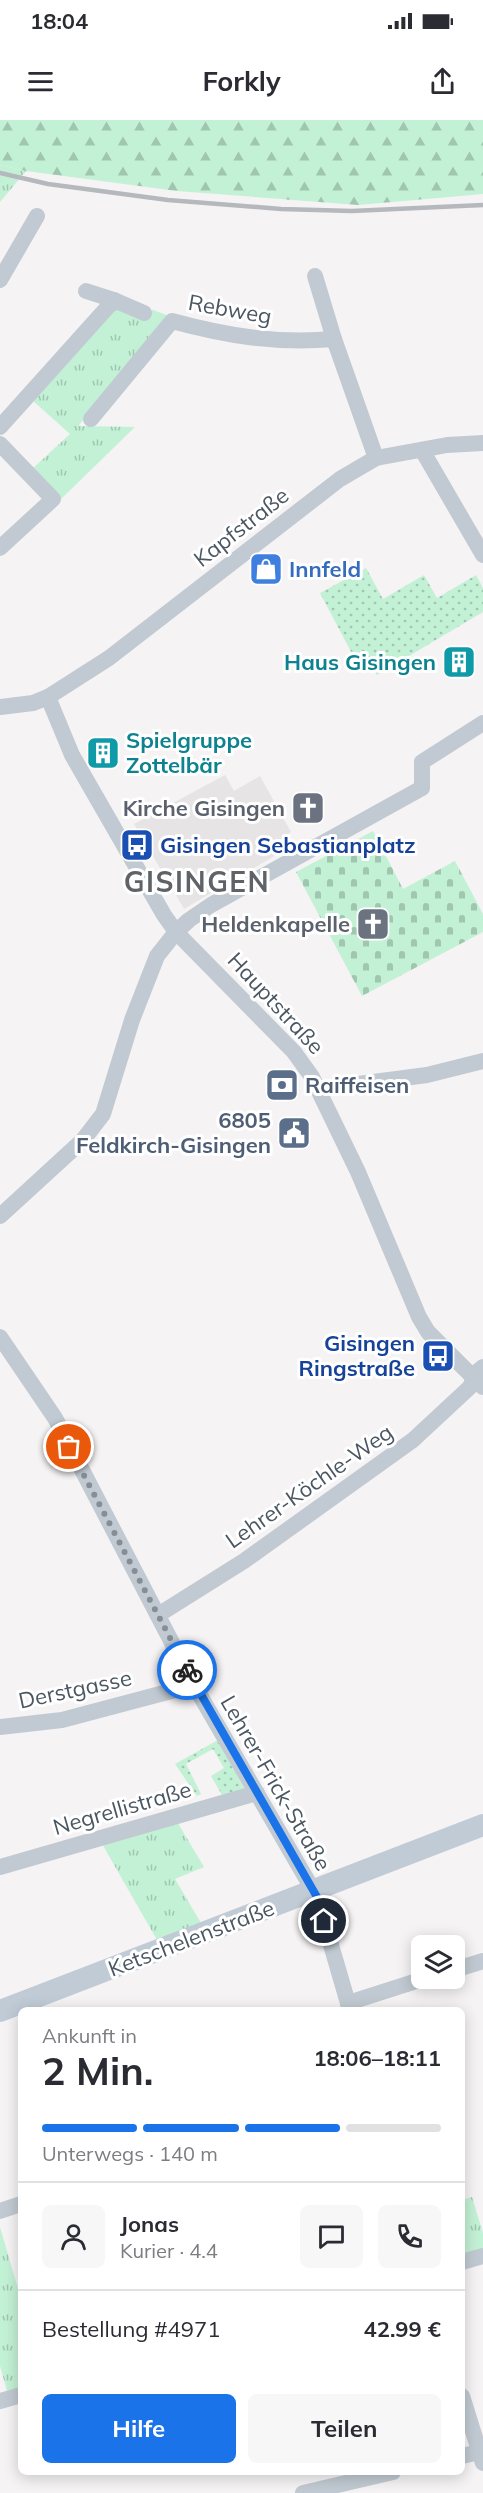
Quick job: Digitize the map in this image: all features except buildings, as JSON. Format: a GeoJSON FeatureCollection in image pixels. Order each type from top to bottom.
{"type":"FeatureCollection","features":[{"type":"Feature","properties":{"kind":"main road","name":"Ketschelenstraße"},"geometry":{"type":"LineString","coordinates":[[0,2011],[483,1825]]}},
{"type":"Feature","properties":{"kind":"street"},"geometry":{"type":"LineString","coordinates":[[0,279],[37,216]]}},
{"type":"Feature","properties":{"kind":"street"},"geometry":{"type":"LineString","coordinates":[[315,276],[334,339],[376,458]]}},
{"type":"Feature","properties":{"kind":"street"},"geometry":{"type":"LineString","coordinates":[[86,291],[144,313]]}},
{"type":"Feature","properties":{"kind":"street"},"geometry":{"type":"LineString","coordinates":[[0,427],[114,300]]}},
{"type":"Feature","properties":{"kind":"street","name":"Rebweg"},"geometry":{"type":"LineString","coordinates":[[91,419],[172,321],[204,330],[253,338],[294,342],[334,339]]}},
{"type":"Feature","properties":{"kind":"street","name":"Kapfstraße"},"geometry":{"type":"LineString","coordinates":[[48,697],[151,627],[340,478],[376,458],[483,443]]}},
{"type":"Feature","properties":{"kind":"street"},"geometry":{"type":"LineString","coordinates":[[0,444],[53,499],[0,548]]}},
{"type":"Feature","properties":{"kind":"street"},"geometry":{"type":"LineString","coordinates":[[422,450],[483,555]]}},
{"type":"Feature","properties":{"kind":"street"},"geometry":{"type":"LineString","coordinates":[[0,707],[33,703],[48,697]]}},
{"type":"Feature","properties":{"kind":"street","name":"Hauptstraße"},"geometry":{"type":"LineString","coordinates":[[48,697],[72,755],[164,915],[176,932],[294,1052],[320,1089],[403,1274],[419,1317],[428,1332],[480,1378]]}},
{"type":"Feature","properties":{"kind":"street"},"geometry":{"type":"LineString","coordinates":[[0,1216],[83,1140],[103,1114],[117,1063],[147,978],[157,956],[176,932],[211,905],[422,788],[422,762],[483,723]]}},
{"type":"Feature","properties":{"kind":"street"},"geometry":{"type":"LineString","coordinates":[[320,1089],[428,1075],[483,1061]]}},
{"type":"Feature","properties":{"kind":"street","name":"Lehrer-Frick-Straße"},"geometry":{"type":"LineString","coordinates":[[0,1337],[55,1418],[194,1685],[312,1892],[317,1897],[349,2006]]}},
{"type":"Feature","properties":{"kind":"street","name":"Lehrer-Köchle-Weg"},"geometry":{"type":"LineString","coordinates":[[158,1616],[244,1561],[413,1440],[480,1378]]}},
{"type":"Feature","properties":{"kind":"street","name":"Derstgasse"},"geometry":{"type":"LineString","coordinates":[[0,1727],[62,1720],[194,1685]]}},
{"type":"Feature","properties":{"kind":"street","name":"Negrellistraße"},"geometry":{"type":"LineString","coordinates":[[0,1867],[257,1793]]}},
{"type":"Feature","properties":{"kind":"street"},"geometry":{"type":"LineString","coordinates":[[465,1967],[483,1961]]}},
{"type":"Feature","properties":{"kind":"street"},"geometry":{"type":"LineString","coordinates":[[349,2006],[411,1983]]}},
{"type":"Feature","properties":{"kind":"street"},"geometry":{"type":"LineString","coordinates":[[0,2211],[18,2205]]}},
{"type":"Feature","properties":{"kind":"street"},"geometry":{"type":"LineString","coordinates":[[465,2261],[483,2256]]}},
{"type":"Feature","properties":{"kind":"street"},"geometry":{"type":"LineString","coordinates":[[0,2401],[18,2396]]}},
{"type":"Feature","properties":{"kind":"street"},"geometry":{"type":"LineString","coordinates":[[465,2406],[481,2458],[465,2456]]}},
{"type":"Feature","properties":{"kind":"street"},"geometry":{"type":"LineString","coordinates":[[303,2493],[380,2475]]}},
{"type":"Feature","properties":{"kind":"shaded area"},"geometry":{"type":"Polygon","coordinates":[[[225,775],[234,791],[260,776],[291,832],[272,846],[276,855],[184,909],[134,824],[225,775]]]}},
{"type":"Feature","properties":{"kind":"green space"},"geometry":{"type":"Polygon","coordinates":[[[0,120],[483,120],[483,194],[358,205],[177,191],[26,171],[0,165],[0,120]]]}},
{"type":"Feature","properties":{"kind":"green space"},"geometry":{"type":"Polygon","coordinates":[[[0,165],[26,171],[0,202],[0,165]]]}},
{"type":"Feature","properties":{"kind":"green space"},"geometry":{"type":"Polygon","coordinates":[[[117,308],[143,316],[153,310],[172,317],[78,426],[135,427],[60,500],[31,470],[70,434],[32,400],[117,308]]]}},
{"type":"Feature","properties":{"kind":"green space"},"geometry":{"type":"Polygon","coordinates":[[[366,568],[383,599],[424,575],[437,598],[476,575],[483,588],[483,612],[377,675],[368,658],[357,663],[320,593],[366,568]]]}},
{"type":"Feature","properties":{"kind":"green space"},"geometry":{"type":"Polygon","coordinates":[[[373,831],[403,889],[455,861],[483,914],[483,932],[362,996],[296,872],[373,831]]]}},
{"type":"Feature","properties":{"kind":"green space"},"geometry":{"type":"Polygon","coordinates":[[[218,1740],[245,1789],[222,1795],[211,1776],[224,1768],[213,1749],[186,1764],[201,1794],[197,1796],[175,1764],[218,1740]]]}},
{"type":"Feature","properties":{"kind":"green space"},"geometry":{"type":"Polygon","coordinates":[[[176,1820],[204,1867],[175,1879],[201,1923],[157,1940],[101,1842],[176,1820]]]}},
{"type":"Feature","properties":{"kind":"green space"},"geometry":{"type":"Polygon","coordinates":[[[472,2197],[483,2233],[483,2250],[465,2255],[465,2199],[472,2197]]]}},
{"type":"Feature","properties":{"kind":"green space"},"geometry":{"type":"Polygon","coordinates":[[[0,2227],[18,2289],[18,2390],[8,2394],[0,2366],[0,2227]]]}},
{"type":"Feature","properties":{"kind":"railway"},"geometry":{"type":"LineString","coordinates":[[0,173],[48,184],[168,200],[281,209],[352,211],[483,205]]}},
{"type":"Feature","properties":{"kind":"way so far"},"geometry":{"type":"LineString","coordinates":[[69,1447],[187,1670]]}},
{"type":"Feature","properties":{"kind":"place","name":"Innfeld"},"geometry":{"type":"Point","coordinates":[266,569]}},
{"type":"Feature","properties":{"kind":"place","name":"Haus Gisingen"},"geometry":{"type":"Point","coordinates":[459,662]}},
{"type":"Feature","properties":{"kind":"place","name":"Spielgruppe Zottelbär"},"geometry":{"type":"Point","coordinates":[103,753]}},
{"type":"Feature","properties":{"kind":"place","name":"Kirche Gisingen"},"geometry":{"type":"Point","coordinates":[308,808]}},
{"type":"Feature","properties":{"kind":"place","name":"Gisingen Sebastianplatz"},"geometry":{"type":"Point","coordinates":[137,845]}},
{"type":"Feature","properties":{"kind":"place","name":"Heldenkapelle"},"geometry":{"type":"Point","coordinates":[373,924]}},
{"type":"Feature","properties":{"kind":"place","name":"Raiffeisen"},"geometry":{"type":"Point","coordinates":[282,1085]}},
{"type":"Feature","properties":{"kind":"place","name":"6805 Feldkirch-Gisingen"},"geometry":{"type":"Point","coordinates":[294,1133]}},
{"type":"Feature","properties":{"kind":"place","name":"Gisingen Ringstraße"},"geometry":{"type":"Point","coordinates":[438,1356]}},
{"type":"Feature","properties":{"kind":"district","name":"GISINGEN"},"geometry":{"type":"Point","coordinates":[197,881]}},
{"type":"Feature","properties":{"kind":"route"},"geometry":{"type":"LineString","coordinates":[[187,1670],[309,1887],[317,1897],[324,1921]]}}]}
